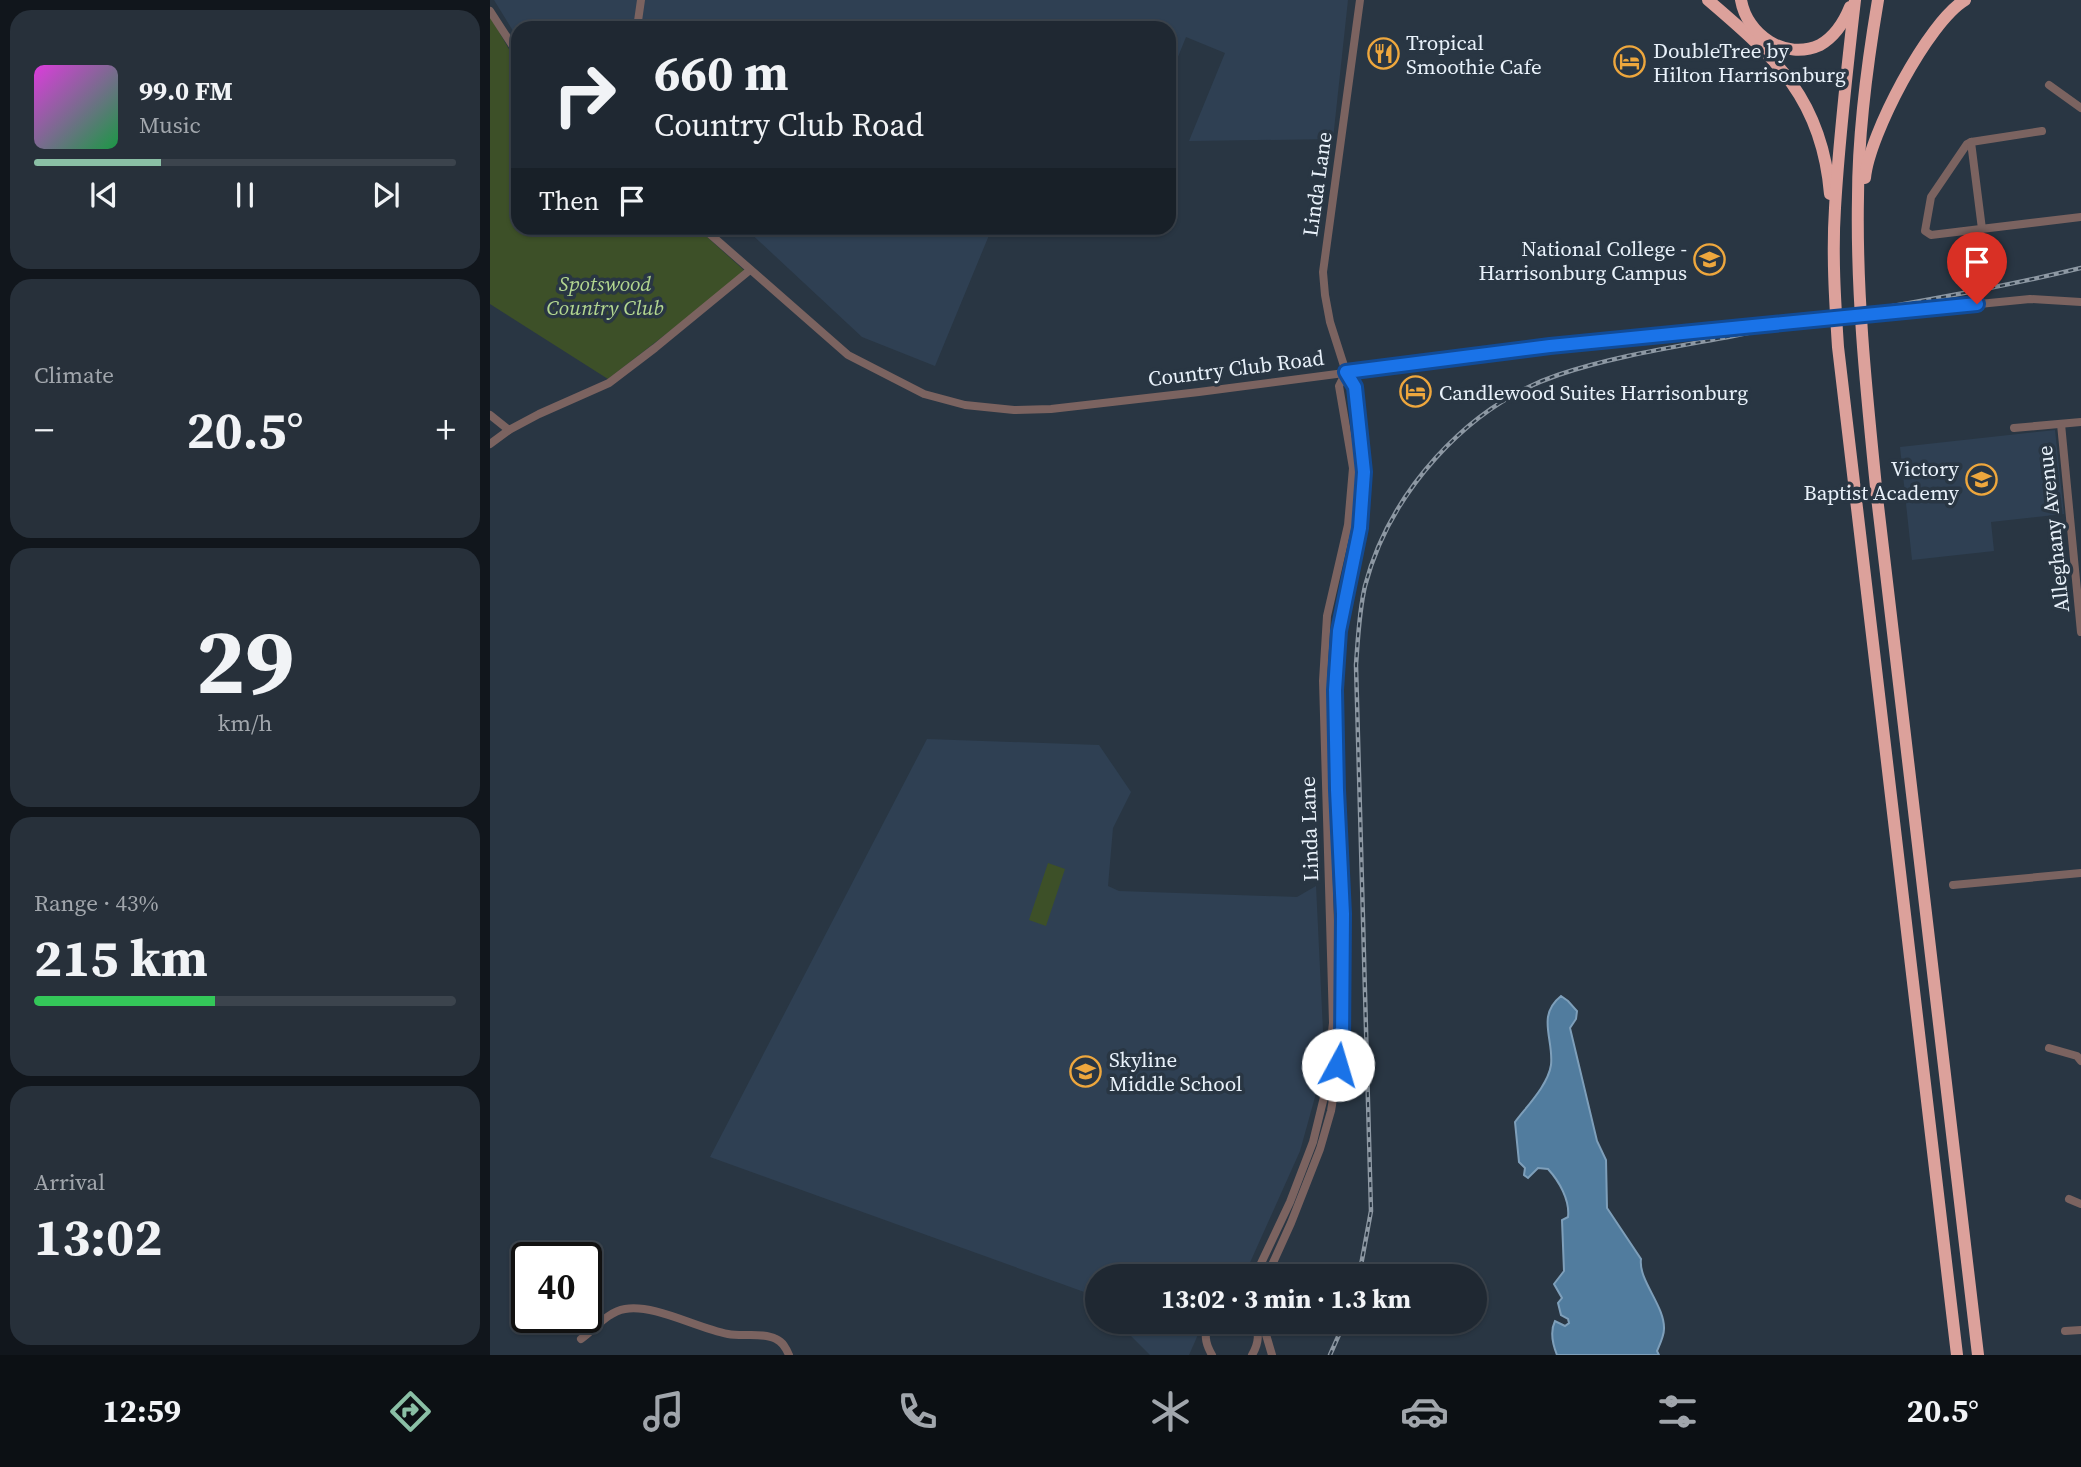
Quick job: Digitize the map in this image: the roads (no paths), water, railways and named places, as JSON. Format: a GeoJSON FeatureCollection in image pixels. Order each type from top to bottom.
{"type":"FeatureCollection","features":[{"type":"Feature","properties":{"kind":"highway"},"geometry":{"type":"LineString","coordinates":[[1708,0],[1779,65],[1798,91],[1814,122],[1828,174],[1845,415],[1957,1355]]}},
{"type":"Feature","properties":{"kind":"highway"},"geometry":{"type":"LineString","coordinates":[[1719,0],[1727,17]]}},
{"type":"Feature","properties":{"kind":"highway"},"geometry":{"type":"LineString","coordinates":[[1741,0],[1749,23],[1763,38],[1785,48],[1808,49],[1821,44],[1839,27],[1854,0]]}},
{"type":"Feature","properties":{"kind":"highway"},"geometry":{"type":"LineString","coordinates":[[1834,267],[1841,120],[1854,0]]}},
{"type":"Feature","properties":{"kind":"highway"},"geometry":{"type":"LineString","coordinates":[[1878,0],[1863,103],[1858,198],[1863,346],[1877,497],[1978,1355]]}},
{"type":"Feature","properties":{"kind":"highway"},"geometry":{"type":"LineString","coordinates":[[1859,241],[1866,169],[1877,134],[1896,94],[1936,27],[1965,0]]}},
{"type":"Feature","properties":{"kind":"street"},"geometry":{"type":"LineString","coordinates":[[638,21],[640,0]]}},
{"type":"Feature","properties":{"kind":"street","name":"Linda Lane"},"geometry":{"type":"LineString","coordinates":[[1273,1264],[1320,1149],[1331,1111],[1342,1043],[1343,914],[1335,690],[1339,631],[1360,528],[1364,472],[1355,387],[1346,372],[1328,315],[1323,272],[1360,0]]}},
{"type":"Feature","properties":{"kind":"street"},"geometry":{"type":"LineString","coordinates":[[490,11],[511,43]]}},
{"type":"Feature","properties":{"kind":"street"},"geometry":{"type":"LineString","coordinates":[[2049,85],[2081,108]]}},
{"type":"Feature","properties":{"kind":"street"},"geometry":{"type":"LineString","coordinates":[[2042,131],[1967,144],[1931,197],[1925,231],[1931,235],[2081,217]]}},
{"type":"Feature","properties":{"kind":"street"},"geometry":{"type":"LineString","coordinates":[[1971,142],[1982,229]]}},
{"type":"Feature","properties":{"kind":"street","name":"Country Club Road"},"geometry":{"type":"LineString","coordinates":[[711,235],[848,355],[924,394],[965,405],[1014,410],[1051,409],[1199,392],[1550,346],[2030,299],[2081,302]]}},
{"type":"Feature","properties":{"kind":"street"},"geometry":{"type":"LineString","coordinates":[[490,444],[509,430],[545,411],[608,383],[750,270]]}},
{"type":"Feature","properties":{"kind":"street","name":"Linda Lane"},"geometry":{"type":"LineString","coordinates":[[1261,1264],[1290,1202],[1313,1142],[1325,1093],[1333,1023],[1323,681],[1327,616],[1348,525],[1353,468],[1339,386],[1346,372]]}},
{"type":"Feature","properties":{"kind":"street"},"geometry":{"type":"LineString","coordinates":[[490,415],[509,430]]}},
{"type":"Feature","properties":{"kind":"street"},"geometry":{"type":"LineString","coordinates":[[2014,428],[2081,422]]}},
{"type":"Feature","properties":{"kind":"street","name":"Alleghany Avenue"},"geometry":{"type":"LineString","coordinates":[[2061,424],[2081,632]]}},
{"type":"Feature","properties":{"kind":"street"},"geometry":{"type":"LineString","coordinates":[[1954,885],[2081,873]]}},
{"type":"Feature","properties":{"kind":"street"},"geometry":{"type":"LineString","coordinates":[[2049,1048],[2077,1056],[2081,1061]]}},
{"type":"Feature","properties":{"kind":"street"},"geometry":{"type":"LineString","coordinates":[[2069,1199],[2081,1204]]}},
{"type":"Feature","properties":{"kind":"street"},"geometry":{"type":"LineString","coordinates":[[581,1339],[613,1313],[639,1308],[719,1332],[774,1338],[783,1344],[789,1355]]}},
{"type":"Feature","properties":{"kind":"street"},"geometry":{"type":"LineString","coordinates":[[2065,1331],[2081,1330]]}},
{"type":"Feature","properties":{"kind":"street"},"geometry":{"type":"LineString","coordinates":[[1206,1334],[1205,1341],[1210,1355]]}},
{"type":"Feature","properties":{"kind":"street"},"geometry":{"type":"LineString","coordinates":[[1256,1353],[1258,1334]]}},
{"type":"Feature","properties":{"kind":"street"},"geometry":{"type":"LineString","coordinates":[[1266,1334],[1272,1355]]}},
{"type":"Feature","properties":{"kind":"water"},"geometry":{"type":"Polygon","coordinates":[[[1561,996],[1577,1011],[1576,1019],[1570,1028],[1597,1141],[1606,1160],[1607,1208],[1641,1259],[1643,1276],[1663,1320],[1664,1329],[1657,1351],[1659,1355],[1557,1355],[1554,1347],[1552,1334],[1555,1321],[1565,1326],[1569,1323],[1568,1319],[1561,1315],[1558,1303],[1562,1298],[1554,1284],[1564,1271],[1562,1220],[1568,1217],[1567,1204],[1560,1185],[1548,1169],[1538,1168],[1528,1178],[1524,1175],[1525,1168],[1519,1162],[1515,1122],[1549,1073],[1549,1012],[1561,996]]]}},
{"type":"Feature","properties":{"kind":"railway"},"geometry":{"type":"LineString","coordinates":[[1361,1264],[1371,1211],[1356,665],[1365,586],[1376,552],[1412,487],[1463,431],[1492,408],[1524,389],[1558,375],[1645,352],[2081,268]]}},
{"type":"Feature","properties":{"kind":"railway"},"geometry":{"type":"LineString","coordinates":[[1330,1355],[1339,1334]]}},
{"type":"Feature","properties":{"kind":"place","name":"Tropical Smoothie Cafe"},"geometry":{"type":"Point","coordinates":[1383,54]}},
{"type":"Feature","properties":{"kind":"place","name":"DoubleTree by Hilton Harrisonburg"},"geometry":{"type":"Point","coordinates":[1630,62]}},
{"type":"Feature","properties":{"kind":"place","name":"National College - Harrisonburg Campus"},"geometry":{"type":"Point","coordinates":[1710,260]}},
{"type":"Feature","properties":{"kind":"place","name":"Candlewood Suites Harrisonburg"},"geometry":{"type":"Point","coordinates":[1416,392]}},
{"type":"Feature","properties":{"kind":"place","name":"Victory Baptist Academy"},"geometry":{"type":"Point","coordinates":[1982,480]}},
{"type":"Feature","properties":{"kind":"place","name":"Skyline Middle School"},"geometry":{"type":"Point","coordinates":[1086,1071]}},
{"type":"Feature","properties":{"kind":"park label","name":"Spotswood Country Club"},"geometry":{"type":"Point","coordinates":[605,295]}}]}
